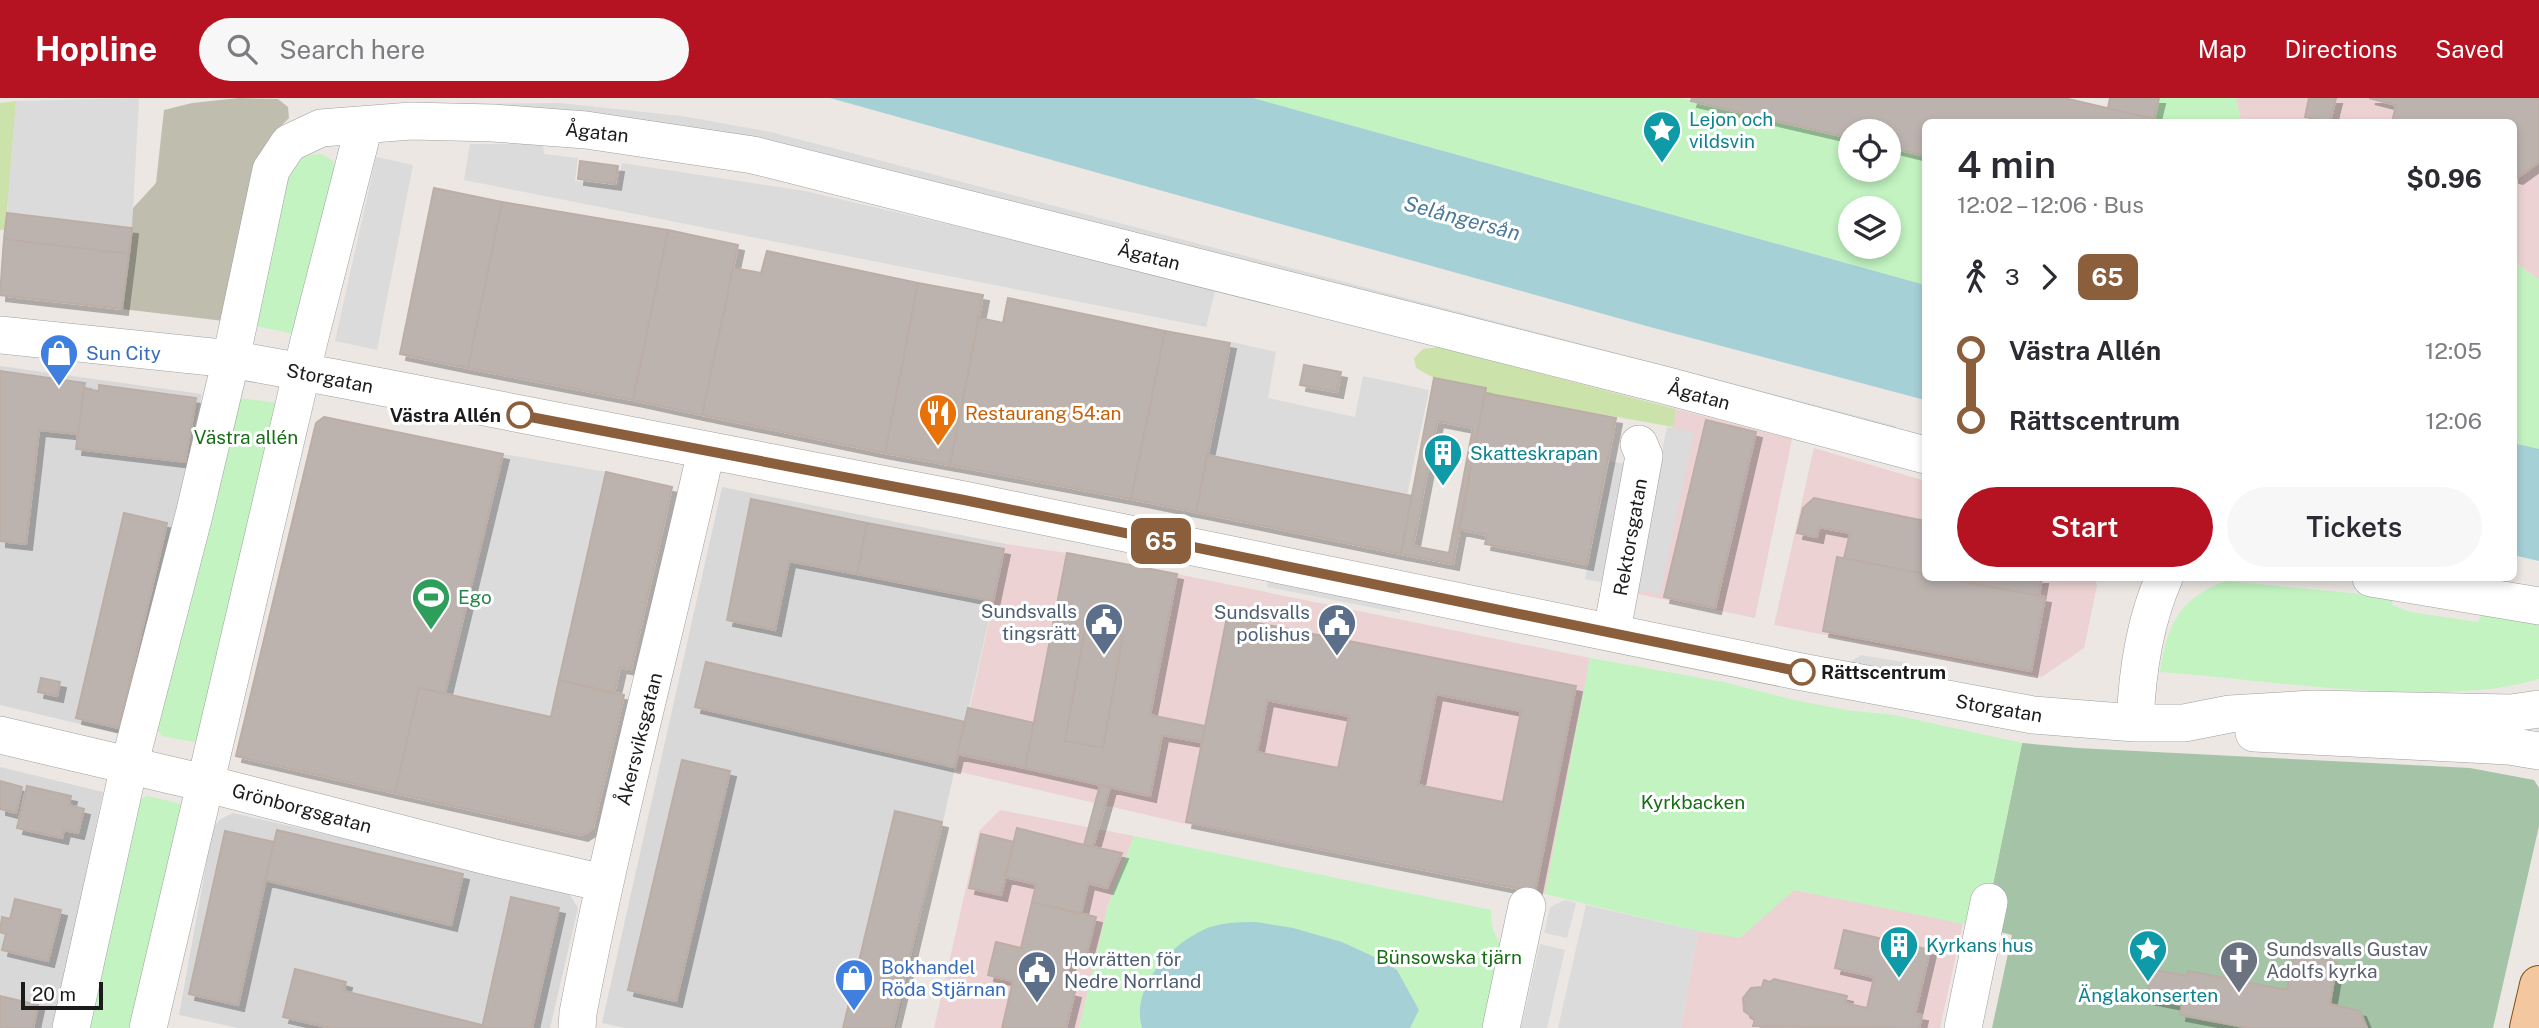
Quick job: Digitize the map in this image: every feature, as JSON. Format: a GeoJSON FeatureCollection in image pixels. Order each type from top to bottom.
{"type":"FeatureCollection","features":[{"type":"Feature","properties":{"kind":"main road"},"geometry":{"type":"LineString","coordinates":[[2529,1028],[2539,985]]}},
{"type":"Feature","properties":{"kind":"street","name":"Ågatan"},"geometry":{"type":"LineString","coordinates":[[364,126],[411,121],[493,122],[597,132],[753,155],[1677,389],[1922,455]]}},
{"type":"Feature","properties":{"kind":"street"},"geometry":{"type":"LineString","coordinates":[[71,1028],[129,766],[231,359],[271,170],[289,143],[310,132],[321,128],[364,126],[204,783],[148,1028]]}},
{"type":"Feature","properties":{"kind":"street","name":"Storgatan"},"geometry":{"type":"LineString","coordinates":[[0,335],[231,359],[964,500],[1802,672],[2033,715],[2135,723],[2184,723],[2231,714],[2313,709],[2511,713],[2539,709]]}},
{"type":"Feature","properties":{"kind":"street","name":"Rektorsgatan"},"geometry":{"type":"LineString","coordinates":[[1612,631],[1644,456],[1639,444]]}},
{"type":"Feature","properties":{"kind":"street","name":"Åkersviksgatan"},"geometry":{"type":"LineString","coordinates":[[577,1028],[603,883],[668,622],[706,451]]}},
{"type":"Feature","properties":{"kind":"street"},"geometry":{"type":"LineString","coordinates":[[2135,723],[2140,667],[2151,607],[2163,581]]}},
{"type":"Feature","properties":{"kind":"street"},"geometry":{"type":"LineString","coordinates":[[2389,581],[2539,606]]}},
{"type":"Feature","properties":{"kind":"street","name":"Storgatan"},"geometry":{"type":"LineString","coordinates":[[2184,723],[2204,730],[2509,746],[2539,751]]}},
{"type":"Feature","properties":{"kind":"street","name":"Grönborgsgatan"},"geometry":{"type":"LineString","coordinates":[[0,736],[204,783],[603,883]]}},
{"type":"Feature","properties":{"kind":"street"},"geometry":{"type":"LineString","coordinates":[[1962,1028],[1989,902]]}},
{"type":"Feature","properties":{"kind":"street"},"geometry":{"type":"LineString","coordinates":[[1501,1028],[1527,906]]}},
{"type":"Feature","properties":{"kind":"shaded area"},"geometry":{"type":"Polygon","coordinates":[[[139,98],[132,228],[7,213],[16,101],[139,98]]]}},
{"type":"Feature","properties":{"kind":"shaded area"},"geometry":{"type":"Polygon","coordinates":[[[239,98],[278,99],[288,107],[289,118],[277,130],[224,321],[122,309],[133,208],[156,183],[164,110],[192,103],[239,98]]]}},
{"type":"Feature","properties":{"kind":"shaded area"},"geometry":{"type":"Polygon","coordinates":[[[2236,98],[2539,98],[2539,280],[2517,264],[2517,119],[2240,119],[2236,98]]]}},
{"type":"Feature","properties":{"kind":"shaded area"},"geometry":{"type":"Polygon","coordinates":[[[559,103],[682,116],[771,132],[1896,426],[1894,436],[769,142],[436,104],[559,103]]]}},
{"type":"Feature","properties":{"kind":"shaded area"},"geometry":{"type":"Polygon","coordinates":[[[470,144],[543,144],[544,154],[578,158],[575,181],[618,186],[622,163],[805,191],[1216,287],[1206,327],[464,180],[470,144]]]}},
{"type":"Feature","properties":{"kind":"shaded area"},"geometry":{"type":"Polygon","coordinates":[[[376,157],[413,165],[377,350],[335,341],[376,157]]]}},
{"type":"Feature","properties":{"kind":"shaded area"},"geometry":{"type":"Polygon","coordinates":[[[1232,342],[1276,352],[1268,398],[1355,417],[1363,376],[1429,390],[1407,495],[1369,487],[1359,534],[1200,502],[1232,342]]]}},
{"type":"Feature","properties":{"kind":"shaded area"},"geometry":{"type":"Polygon","coordinates":[[[0,366],[202,394],[126,735],[0,705],[0,366]]]}},
{"type":"Feature","properties":{"kind":"shaded area"},"geometry":{"type":"Polygon","coordinates":[[[1676,409],[1792,439],[1755,618],[1638,594],[1676,409]]]}},
{"type":"Feature","properties":{"kind":"shaded area"},"geometry":{"type":"Polygon","coordinates":[[[1667,427],[1694,432],[1660,594],[1585,579],[1610,461],[1658,471],[1667,427]]]}},
{"type":"Feature","properties":{"kind":"shaded area"},"geometry":{"type":"Polygon","coordinates":[[[1814,448],[1922,480],[1922,581],[2096,581],[2097,586],[2084,648],[2042,677],[1774,625],[1814,448]]]}},
{"type":"Feature","properties":{"kind":"shaded area"},"geometry":{"type":"Polygon","coordinates":[[[503,454],[606,472],[551,717],[445,693],[503,454]]]}},
{"type":"Feature","properties":{"kind":"shaded area"},"geometry":{"type":"Polygon","coordinates":[[[722,487],[1006,544],[896,1028],[625,1028],[602,1023],[722,487]]]}},
{"type":"Feature","properties":{"kind":"shaded area"},"geometry":{"type":"Polygon","coordinates":[[[1006,544],[1177,574],[1590,658],[1545,894],[1182,823],[956,771],[1006,544]]]}},
{"type":"Feature","properties":{"kind":"shaded area"},"geometry":{"type":"Polygon","coordinates":[[[1269,578],[1402,603],[1400,613],[1267,587],[1269,578]]]}},
{"type":"Feature","properties":{"kind":"shaded area"},"geometry":{"type":"Polygon","coordinates":[[[1861,655],[1908,663],[1919,676],[1849,663],[1861,655]]]}},
{"type":"Feature","properties":{"kind":"shaded area"},"geometry":{"type":"Polygon","coordinates":[[[0,767],[103,792],[54,1028],[0,1028],[0,767]]]}},
{"type":"Feature","properties":{"kind":"shaded area"},"geometry":{"type":"Polygon","coordinates":[[[1000,810],[1134,836],[1108,905],[1079,1028],[934,1028],[979,831],[1000,810]]]}},
{"type":"Feature","properties":{"kind":"shaded area"},"geometry":{"type":"Polygon","coordinates":[[[233,813],[567,890],[578,908],[550,1028],[238,1028],[179,1015],[213,827],[233,813]]]}},
{"type":"Feature","properties":{"kind":"shaded area"},"geometry":{"type":"Polygon","coordinates":[[[1794,890],[1963,923],[1940,1028],[1681,1028],[1698,931],[1740,937],[1794,890]]]}},
{"type":"Feature","properties":{"kind":"shaded area"},"geometry":{"type":"Polygon","coordinates":[[[1565,900],[1576,903],[1567,938],[1544,933],[1550,907],[1565,900]]]}},
{"type":"Feature","properties":{"kind":"shaded area"},"geometry":{"type":"Polygon","coordinates":[[[1586,905],[1698,931],[1681,1028],[1558,1028],[1586,905]]]}},
{"type":"Feature","properties":{"kind":"shaded area"},"geometry":{"type":"Polygon","coordinates":[[[1540,944],[1565,950],[1547,1028],[1521,1028],[1540,944]]]}},
{"type":"Feature","properties":{"kind":"green space"},"geometry":{"type":"Polygon","coordinates":[[[1253,98],[1680,98],[1838,135],[1838,182],[1901,182],[1901,150],[1922,155],[1922,284],[1253,98]]]}},
{"type":"Feature","properties":{"kind":"green space"},"geometry":{"type":"Polygon","coordinates":[[[2159,98],[2236,98],[2240,119],[2154,119],[2159,98]]]}},
{"type":"Feature","properties":{"kind":"green space"},"geometry":{"type":"Polygon","coordinates":[[[16,101],[5,230],[0,230],[0,103],[16,101]]]}},
{"type":"Feature","properties":{"kind":"green space"},"geometry":{"type":"Polygon","coordinates":[[[322,154],[333,161],[335,176],[298,335],[247,324],[289,165],[308,155],[322,154]]]}},
{"type":"Feature","properties":{"kind":"green space"},"geometry":{"type":"Polygon","coordinates":[[[2517,264],[2539,280],[2539,449],[2517,444],[2517,264]]]}},
{"type":"Feature","properties":{"kind":"green space"},"geometry":{"type":"Polygon","coordinates":[[[1439,347],[1676,409],[1673,427],[1485,393],[1486,388],[1434,378],[1416,368],[1414,358],[1423,349],[1439,347]]]}},
{"type":"Feature","properties":{"kind":"green space","name":"Västra allén"},"geometry":{"type":"Polygon","coordinates":[[[233,397],[277,403],[203,737],[194,742],[162,736],[155,726],[233,397]]]}},
{"type":"Feature","properties":{"kind":"green space"},"geometry":{"type":"Polygon","coordinates":[[[2226,581],[2393,597],[2392,605],[2410,612],[2478,622],[2483,612],[2539,624],[2539,679],[2478,690],[2417,692],[2320,687],[2160,672],[2167,640],[2178,615],[2197,596],[2226,581]]]}},
{"type":"Feature","properties":{"kind":"green space","name":"Kyrkbacken"},"geometry":{"type":"Polygon","coordinates":[[[1590,658],[1723,682],[1846,710],[1894,715],[2022,743],[1984,928],[1794,890],[1740,938],[1698,931],[1545,894],[1590,658]]]}},
{"type":"Feature","properties":{"kind":"green space"},"geometry":{"type":"Polygon","coordinates":[[[2022,743],[2470,768],[2534,780],[2539,788],[2539,826],[2493,1028],[1992,1028],[2012,935],[1984,928],[2022,743]]]}},
{"type":"Feature","properties":{"kind":"green space"},"geometry":{"type":"Polygon","coordinates":[[[148,796],[186,805],[137,1028],[84,1028],[140,799],[148,796]]]}},
{"type":"Feature","properties":{"kind":"green space","name":"Bünsowska tjärn"},"geometry":{"type":"Polygon","coordinates":[[[1134,836],[1491,910],[1493,930],[1503,947],[1485,1028],[1410,1028],[1419,1010],[1397,970],[1342,942],[1140,1022],[1142,1028],[1079,1028],[1108,905],[1134,836]]]}},
{"type":"Feature","properties":{"kind":"water","name":"Selångersån"},"geometry":{"type":"Polygon","coordinates":[[[830,98],[1253,98],[1922,284],[1922,399],[1650,327],[830,98]]]}},
{"type":"Feature","properties":{"kind":"water"},"geometry":{"type":"Polygon","coordinates":[[[2517,444],[2539,449],[2539,561],[2517,556],[2517,444]]]}},
{"type":"Feature","properties":{"kind":"water","name":"Bünsowska tjärn"},"geometry":{"type":"Polygon","coordinates":[[[1256,922],[1293,928],[1342,942],[1397,970],[1419,1010],[1410,1028],[1142,1028],[1140,1013],[1147,983],[1166,957],[1190,937],[1209,927],[1256,922]]]}},
{"type":"Feature","properties":{"kind":"building"},"geometry":{"type":"Polygon","coordinates":[[[1692,98],[2064,98],[2154,119],[1922,119],[1922,155],[1901,150],[1901,119],[1838,119],[1838,135],[1691,101],[1692,98]]]}},
{"type":"Feature","properties":{"kind":"building"},"geometry":{"type":"Polygon","coordinates":[[[2110,98],[2159,98],[2154,119],[2108,108],[2110,98]]]}},
{"type":"Feature","properties":{"kind":"building"},"geometry":{"type":"Polygon","coordinates":[[[2309,98],[2336,98],[2331,119],[2305,117],[2309,98]]]}},
{"type":"Feature","properties":{"kind":"building"},"geometry":{"type":"Polygon","coordinates":[[[2369,98],[2539,98],[2539,162],[2517,178],[2517,119],[2393,119],[2396,105],[2369,98]]]}},
{"type":"Feature","properties":{"kind":"building"},"geometry":{"type":"Polygon","coordinates":[[[580,161],[618,166],[615,184],[578,179],[580,161]]]}},
{"type":"Feature","properties":{"kind":"building"},"geometry":{"type":"Polygon","coordinates":[[[434,188],[502,202],[468,368],[400,354],[434,188]]]}},
{"type":"Feature","properties":{"kind":"building"},"geometry":{"type":"Polygon","coordinates":[[[502,202],[668,230],[633,400],[468,368],[502,202]]]}},
{"type":"Feature","properties":{"kind":"building"},"geometry":{"type":"Polygon","coordinates":[[[7,213],[132,228],[129,254],[4,239],[7,213]]]}},
{"type":"Feature","properties":{"kind":"building"},"geometry":{"type":"Polygon","coordinates":[[[668,230],[738,245],[702,415],[633,400],[668,230]]]}},
{"type":"Feature","properties":{"kind":"building"},"geometry":{"type":"Polygon","coordinates":[[[4,239],[129,254],[122,309],[0,295],[4,239]]]}},
{"type":"Feature","properties":{"kind":"building"},"geometry":{"type":"Polygon","coordinates":[[[767,251],[918,283],[885,453],[702,415],[733,268],[761,273],[767,251]]]}},
{"type":"Feature","properties":{"kind":"building"},"geometry":{"type":"Polygon","coordinates":[[[918,283],[983,295],[950,465],[885,453],[918,283]]]}},
{"type":"Feature","properties":{"kind":"building"},"geometry":{"type":"Polygon","coordinates":[[[1008,298],[1165,331],[1131,499],[950,465],[979,318],[1003,323],[1008,298]]]}},
{"type":"Feature","properties":{"kind":"building"},"geometry":{"type":"Polygon","coordinates":[[[1165,331],[1230,343],[1196,512],[1131,499],[1165,331]]]}},
{"type":"Feature","properties":{"kind":"building"},"geometry":{"type":"Polygon","coordinates":[[[1304,365],[1341,372],[1337,392],[1300,385],[1304,365]]]}},
{"type":"Feature","properties":{"kind":"building"},"geometry":{"type":"Polygon","coordinates":[[[0,371],[85,383],[78,434],[39,430],[26,544],[0,541],[0,371]]]}},
{"type":"Feature","properties":{"kind":"building"},"geometry":{"type":"Polygon","coordinates":[[[1434,378],[1486,388],[1453,564],[1401,554],[1434,378]]]}},
{"type":"Feature","properties":{"kind":"building"},"geometry":{"type":"Polygon","coordinates":[[[99,385],[196,398],[185,462],[76,449],[84,389],[99,391],[99,385]]]}},
{"type":"Feature","properties":{"kind":"building"},"geometry":{"type":"Polygon","coordinates":[[[1485,393],[1616,418],[1587,564],[1485,544],[1487,535],[1459,529],[1485,393]]]}},
{"type":"Feature","properties":{"kind":"building"},"geometry":{"type":"Polygon","coordinates":[[[324,417],[503,454],[445,693],[419,688],[395,793],[236,756],[316,423],[324,417]]]}},
{"type":"Feature","properties":{"kind":"building"},"geometry":{"type":"Polygon","coordinates":[[[1706,420],[1756,432],[1715,608],[1664,597],[1706,420]]]}},
{"type":"Feature","properties":{"kind":"building","name":"Skatteskrapan"},"geometry":{"type":"Polygon","coordinates":[[[1437,421],[1473,428],[1449,553],[1413,546],[1437,421]]]}},
{"type":"Feature","properties":{"kind":"building"},"geometry":{"type":"Polygon","coordinates":[[[1207,455],[1412,496],[1401,554],[1196,512],[1207,455]]]}},
{"type":"Feature","properties":{"kind":"building"},"geometry":{"type":"Polygon","coordinates":[[[606,472],[672,487],[631,669],[620,667],[614,693],[559,680],[606,472]]]}},
{"type":"Feature","properties":{"kind":"building"},"geometry":{"type":"Polygon","coordinates":[[[1814,498],[1922,520],[1922,573],[1844,558],[1850,533],[1819,527],[1817,537],[1797,533],[1803,508],[1814,498]]]}},
{"type":"Feature","properties":{"kind":"building"},"geometry":{"type":"Polygon","coordinates":[[[751,499],[867,523],[857,574],[789,561],[775,630],[727,620],[751,499]]]}},
{"type":"Feature","properties":{"kind":"building"},"geometry":{"type":"Polygon","coordinates":[[[124,513],[167,523],[119,728],[76,718],[124,513]]]}},
{"type":"Feature","properties":{"kind":"building"},"geometry":{"type":"Polygon","coordinates":[[[867,523],[1004,549],[993,601],[857,574],[867,523]]]}},
{"type":"Feature","properties":{"kind":"building"},"geometry":{"type":"Polygon","coordinates":[[[1067,553],[1177,574],[1150,715],[1205,726],[1202,742],[1162,735],[1150,796],[1025,768],[1067,553]],[[1085,629],[1065,741],[1103,748],[1123,636],[1085,629]]]}},
{"type":"Feature","properties":{"kind":"building"},"geometry":{"type":"Polygon","coordinates":[[[1837,557],[1922,573],[1922,581],[1961,581],[2045,597],[2031,671],[1823,631],[1837,557]]]}},
{"type":"Feature","properties":{"kind":"building"},"geometry":{"type":"Polygon","coordinates":[[[1961,581],[2042,581],[2039,596],[1961,581]]]}},
{"type":"Feature","properties":{"kind":"building"},"geometry":{"type":"Polygon","coordinates":[[[1227,617],[1576,686],[1535,892],[1186,822],[1227,617]],[[1436,694],[1418,785],[1503,802],[1521,711],[1436,694]],[[1267,700],[1257,752],[1338,768],[1349,716],[1267,700]]]}},
{"type":"Feature","properties":{"kind":"building"},"geometry":{"type":"Polygon","coordinates":[[[1085,629],[1123,636],[1103,748],[1065,741],[1085,629]]]}},
{"type":"Feature","properties":{"kind":"building"},"geometry":{"type":"Polygon","coordinates":[[[706,662],[965,722],[954,767],[695,707],[706,662]]]}},
{"type":"Feature","properties":{"kind":"building"},"geometry":{"type":"Polygon","coordinates":[[[41,678],[60,682],[57,696],[38,692],[41,678]]]}},
{"type":"Feature","properties":{"kind":"building"},"geometry":{"type":"Polygon","coordinates":[[[559,680],[624,695],[593,828],[582,835],[395,793],[419,688],[551,717],[559,680]]]}},
{"type":"Feature","properties":{"kind":"building"},"geometry":{"type":"Polygon","coordinates":[[[968,708],[1034,723],[1025,768],[957,754],[968,708]]]}},
{"type":"Feature","properties":{"kind":"building"},"geometry":{"type":"Polygon","coordinates":[[[682,760],[730,771],[676,1001],[628,990],[682,760]]]}},
{"type":"Feature","properties":{"kind":"building"},"geometry":{"type":"Polygon","coordinates":[[[0,781],[22,787],[16,813],[0,809],[0,781]]]}},
{"type":"Feature","properties":{"kind":"building"},"geometry":{"type":"Polygon","coordinates":[[[1100,785],[1110,787],[1093,847],[1084,845],[1100,785]]]}},
{"type":"Feature","properties":{"kind":"building"},"geometry":{"type":"Polygon","coordinates":[[[27,786],[71,796],[69,805],[84,809],[78,833],[64,830],[62,838],[17,828],[27,786]]]}},
{"type":"Feature","properties":{"kind":"building"},"geometry":{"type":"Polygon","coordinates":[[[895,811],[942,822],[893,1028],[843,1028],[895,811]]]}},
{"type":"Feature","properties":{"kind":"building"},"geometry":{"type":"Polygon","coordinates":[[[1017,828],[1122,853],[1107,888],[1088,883],[1081,914],[1032,902],[1036,884],[1005,877],[1017,828]]]}},
{"type":"Feature","properties":{"kind":"building"},"geometry":{"type":"Polygon","coordinates":[[[277,830],[463,874],[451,925],[265,880],[277,830]]]}},
{"type":"Feature","properties":{"kind":"building"},"geometry":{"type":"Polygon","coordinates":[[[225,831],[274,842],[238,1005],[189,994],[225,831]]]}},
{"type":"Feature","properties":{"kind":"building"},"geometry":{"type":"Polygon","coordinates":[[[981,834],[1014,842],[1001,895],[969,888],[981,834]]]}},
{"type":"Feature","properties":{"kind":"building"},"geometry":{"type":"Polygon","coordinates":[[[511,897],[559,908],[532,1028],[482,1028],[511,897]]]}},
{"type":"Feature","properties":{"kind":"building"},"geometry":{"type":"Polygon","coordinates":[[[15,899],[61,910],[48,961],[2,950],[6,934],[0,932],[2,917],[10,919],[15,899]]]}},
{"type":"Feature","properties":{"kind":"building"},"geometry":{"type":"Polygon","coordinates":[[[1032,902],[1096,917],[1086,956],[1072,953],[1063,989],[1075,992],[1066,1028],[1002,1028],[1013,981],[988,975],[996,942],[1021,948],[1032,902]]]}},
{"type":"Feature","properties":{"kind":"building","name":"Kyrkans hus"},"geometry":{"type":"Polygon","coordinates":[[[1844,930],[1930,950],[1915,1014],[1922,1015],[1919,1028],[1753,1026],[1755,1019],[1744,1011],[1743,998],[1751,988],[1762,987],[1764,980],[1770,982],[1774,979],[1847,996],[1845,1003],[1867,1008],[1874,977],[1835,968],[1844,930]]]}},
{"type":"Feature","properties":{"kind":"building","name":"Sundsvalls Gustav Adolfs kyrka"},"geometry":{"type":"Polygon","coordinates":[[[2294,954],[2337,962],[2330,1004],[2360,1011],[2367,1028],[2249,1028],[2180,1015],[2182,1005],[2146,998],[2151,969],[2187,976],[2188,971],[2287,990],[2294,954]]]}},
{"type":"Feature","properties":{"kind":"building"},"geometry":{"type":"Polygon","coordinates":[[[295,969],[346,982],[344,991],[482,1025],[482,1028],[331,1028],[283,1017],[295,969]]]}},
{"type":"Feature","properties":{"kind":"building"},"geometry":{"type":"Polygon","coordinates":[[[0,996],[38,1005],[33,1028],[0,1028],[0,996]]]}},
{"type":"Feature","properties":{"kind":"bus line","name":"65"},"geometry":{"type":"LineString","coordinates":[[520,415],[860,479],[1802,672]]}},
{"type":"Feature","properties":{"kind":"place","name":"Lejon och vildsvin"},"geometry":{"type":"Point","coordinates":[1662,164]}},
{"type":"Feature","properties":{"kind":"place","name":"Sun City"},"geometry":{"type":"Point","coordinates":[59,387]}},
{"type":"Feature","properties":{"kind":"place","name":"Västra Allén"},"geometry":{"type":"Point","coordinates":[520,415]}},
{"type":"Feature","properties":{"kind":"place","name":"Restaurang 54:an"},"geometry":{"type":"Point","coordinates":[938,447]}},
{"type":"Feature","properties":{"kind":"place","name":"Skatteskrapan"},"geometry":{"type":"Point","coordinates":[1443,487]}},
{"type":"Feature","properties":{"kind":"place","name":"Ego"},"geometry":{"type":"Point","coordinates":[431,631]}},
{"type":"Feature","properties":{"kind":"place","name":"Sundsvalls tingsrätt"},"geometry":{"type":"Point","coordinates":[1104,656]}},
{"type":"Feature","properties":{"kind":"place","name":"Sundsvalls polishus"},"geometry":{"type":"Point","coordinates":[1337,657]}},
{"type":"Feature","properties":{"kind":"place","name":"Rättscentrum"},"geometry":{"type":"Point","coordinates":[1802,672]}},
{"type":"Feature","properties":{"kind":"place","name":"Kyrkans hus"},"geometry":{"type":"Point","coordinates":[1899,979]}},
{"type":"Feature","properties":{"kind":"place","name":"Änglakonserten"},"geometry":{"type":"Point","coordinates":[2148,983]}},
{"type":"Feature","properties":{"kind":"place","name":"Sundsvalls Gustav Adolfs kyrka"},"geometry":{"type":"Point","coordinates":[2239,994]}},
{"type":"Feature","properties":{"kind":"place","name":"Hovrätten för Nedre Norrland"},"geometry":{"type":"Point","coordinates":[1037,1004]}},
{"type":"Feature","properties":{"kind":"place","name":"Bokhandel Röda Stjärnan"},"geometry":{"type":"Point","coordinates":[854,1012]}}]}
